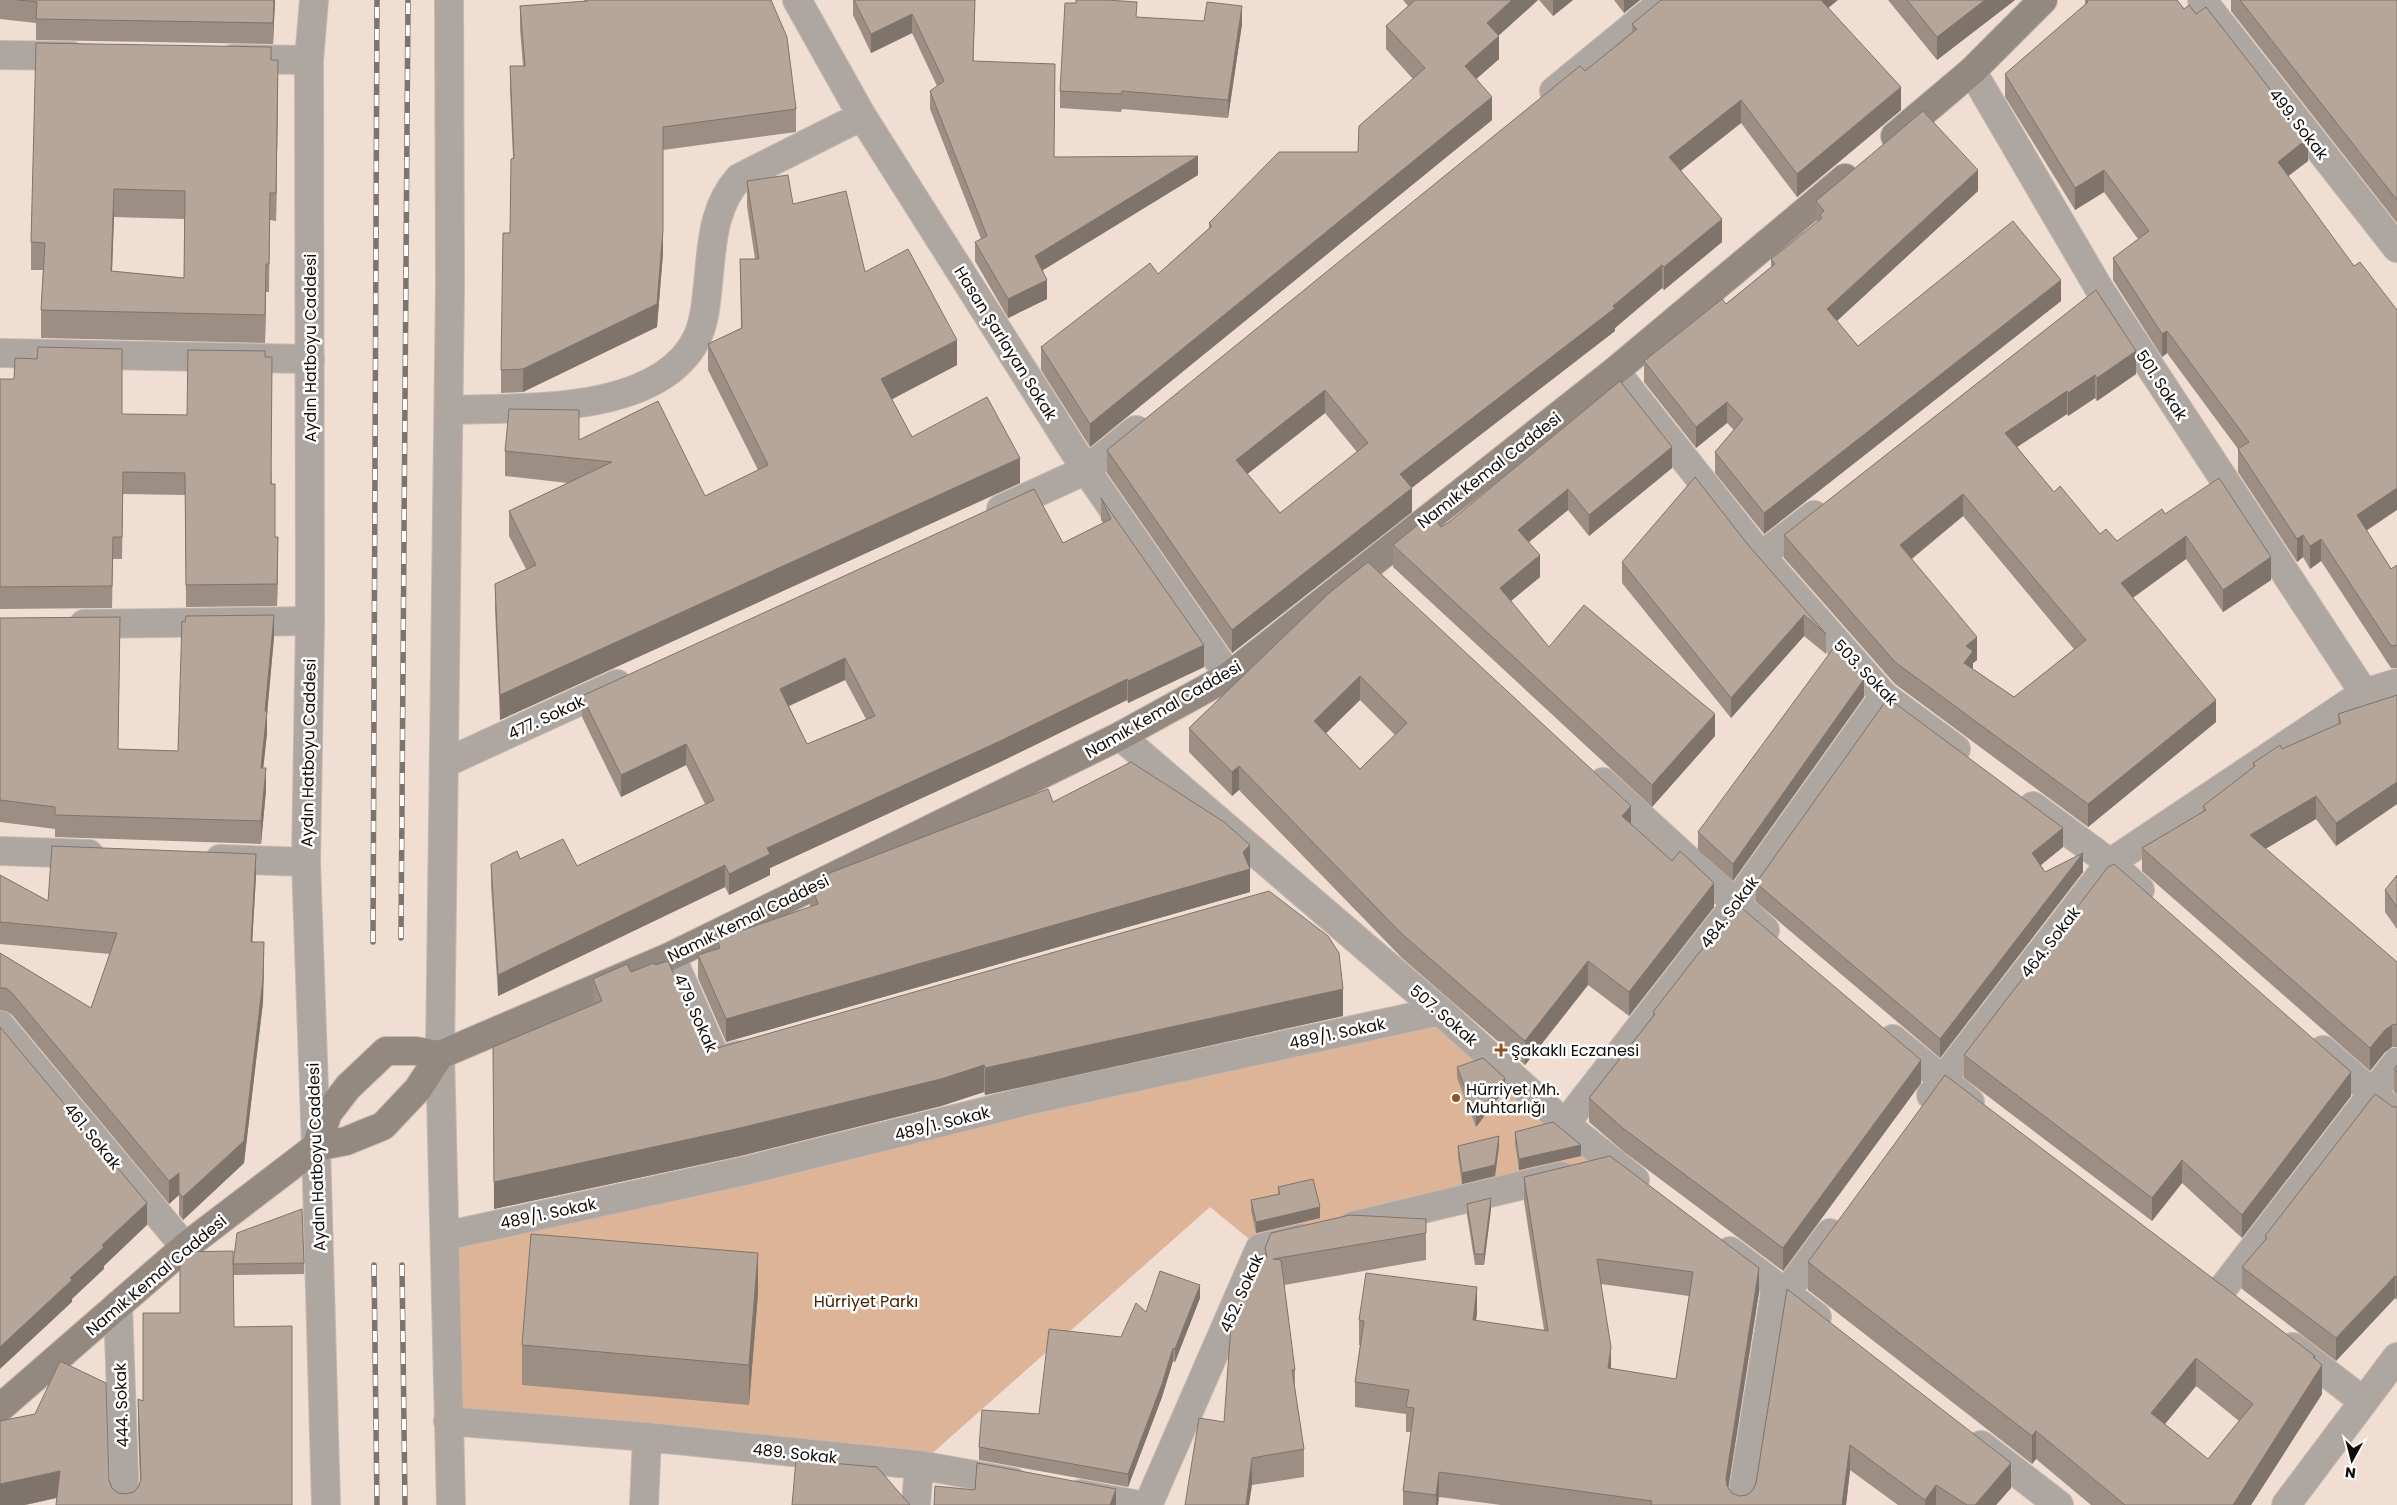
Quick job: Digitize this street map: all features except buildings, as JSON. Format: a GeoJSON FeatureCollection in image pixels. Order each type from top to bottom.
{"type":"FeatureCollection","features":[{"type":"Feature","properties":{"kind":"main road","name":"Namık Kemal Caddesi"},"geometry":{"type":"LineString","coordinates":[[0,1408],[185,1247],[316,1146],[346,1141],[383,1126],[418,1088],[440,1055],[671,956],[1120,736],[1229,676],[1615,371],[1972,71],[2043,0]]}},
{"type":"Feature","properties":{"kind":"main road"},"geometry":{"type":"LineString","coordinates":[[316,1146],[328,1113],[348,1087],[386,1051],[416,1051],[440,1055]]}},
{"type":"Feature","properties":{"kind":"street","name":"Aydın Hatboyu Caddesi"},"geometry":{"type":"LineString","coordinates":[[314,0],[309,60],[310,621],[306,862],[326,1505]]}},
{"type":"Feature","properties":{"kind":"street"},"geometry":{"type":"LineString","coordinates":[[449,0],[449,410],[440,1055],[451,1505]]}},
{"type":"Feature","properties":{"kind":"street","name":"Hasan Şarlayan Sokak"},"geometry":{"type":"LineString","coordinates":[[797,0],[862,116],[1086,470],[1229,676]]}},
{"type":"Feature","properties":{"kind":"street"},"geometry":{"type":"LineString","coordinates":[[1534,106],[1666,0]]}},
{"type":"Feature","properties":{"kind":"street","name":"499. Sokak"},"geometry":{"type":"LineString","coordinates":[[2202,0],[2397,248]]}},
{"type":"Feature","properties":{"kind":"street"},"geometry":{"type":"LineString","coordinates":[[0,55],[100,56]]}},
{"type":"Feature","properties":{"kind":"street"},"geometry":{"type":"LineString","coordinates":[[209,58],[309,60]]}},
{"type":"Feature","properties":{"kind":"street","name":"501. Sokak"},"geometry":{"type":"LineString","coordinates":[[1972,71],[2100,290],[2364,693]]}},
{"type":"Feature","properties":{"kind":"street"},"geometry":{"type":"LineString","coordinates":[[449,410],[564,405],[592,401],[628,391],[662,376],[687,353],[697,338],[704,321],[716,217],[730,188],[739,178],[862,116]]}},
{"type":"Feature","properties":{"kind":"street"},"geometry":{"type":"LineString","coordinates":[[2077,308],[2100,290]]}},
{"type":"Feature","properties":{"kind":"street"},"geometry":{"type":"LineString","coordinates":[[0,353],[310,359]]}},
{"type":"Feature","properties":{"kind":"street","name":"503. Sokak"},"geometry":{"type":"LineString","coordinates":[[1615,371],[1761,556],[1884,696],[1978,765]]}},
{"type":"Feature","properties":{"kind":"street"},"geometry":{"type":"LineString","coordinates":[[978,520],[1086,470],[1156,414]]}},
{"type":"Feature","properties":{"kind":"street"},"geometry":{"type":"LineString","coordinates":[[1761,556],[1831,502]]}},
{"type":"Feature","properties":{"kind":"street"},"geometry":{"type":"LineString","coordinates":[[1369,566],[1391,586]]}},
{"type":"Feature","properties":{"kind":"street"},"geometry":{"type":"LineString","coordinates":[[58,624],[310,621]]}},
{"type":"Feature","properties":{"kind":"street","name":"477. Sokak"},"geometry":{"type":"LineString","coordinates":[[445,763],[644,672]]}},
{"type":"Feature","properties":{"kind":"street","name":"464. Sokak"},"geometry":{"type":"LineString","coordinates":[[1919,1112],[2110,863],[2364,693],[2397,683]]}},
{"type":"Feature","properties":{"kind":"street","name":"484. Sokak"},"geometry":{"type":"LineString","coordinates":[[1565,1124],[1735,905],[1884,696]]}},
{"type":"Feature","properties":{"kind":"street","name":"507. Sokak"},"geometry":{"type":"LineString","coordinates":[[1120,736],[1440,1011],[1565,1124],[1652,1193]]}},
{"type":"Feature","properties":{"kind":"street"},"geometry":{"type":"LineString","coordinates":[[1581,763],[1735,905],[1787,949]]}},
{"type":"Feature","properties":{"kind":"street"},"geometry":{"type":"LineString","coordinates":[[2009,788],[2110,863],[2155,903]]}},
{"type":"Feature","properties":{"kind":"street"},"geometry":{"type":"LineString","coordinates":[[0,851],[118,856]]}},
{"type":"Feature","properties":{"kind":"street"},"geometry":{"type":"LineString","coordinates":[[197,858],[306,862]]}},
{"type":"Feature","properties":{"kind":"street"},"geometry":{"type":"LineString","coordinates":[[1274,901],[1303,893]]}},
{"type":"Feature","properties":{"kind":"street","name":"479. Sokak"},"geometry":{"type":"LineString","coordinates":[[671,956],[717,1061],[765,1047]]}},
{"type":"Feature","properties":{"kind":"street","name":"489/1. Sokak"},"geometry":{"type":"LineString","coordinates":[[445,1236],[744,1171],[1034,1099],[1440,1011]]}},
{"type":"Feature","properties":{"kind":"street"},"geometry":{"type":"LineString","coordinates":[[1875,1024],[1942,1081],[1990,1117]]}},
{"type":"Feature","properties":{"kind":"street","name":"461. Sokak"},"geometry":{"type":"LineString","coordinates":[[0,1025],[12,1037],[185,1247]]}},
{"type":"Feature","properties":{"kind":"street"},"geometry":{"type":"LineString","coordinates":[[2305,1035],[2397,1115]]}},
{"type":"Feature","properties":{"kind":"street"},"geometry":{"type":"LineString","coordinates":[[2244,1310],[2212,1286],[2373,1094],[2397,1062]]}},
{"type":"Feature","properties":{"kind":"street","name":"452. Sokak"},"geometry":{"type":"LineString","coordinates":[[1148,1505],[1260,1248],[1614,1164]]}},
{"type":"Feature","properties":{"kind":"street"},"geometry":{"type":"LineString","coordinates":[[1742,1505],[1781,1289],[1844,1214]]}},
{"type":"Feature","properties":{"kind":"street"},"geometry":{"type":"LineString","coordinates":[[1706,1234],[1833,1329]]}},
{"type":"Feature","properties":{"kind":"street","name":"444. Sokak"},"geometry":{"type":"LineString","coordinates":[[118,1305],[125,1505]]}},
{"type":"Feature","properties":{"kind":"street"},"geometry":{"type":"LineString","coordinates":[[2276,1334],[2363,1400]]}},
{"type":"Feature","properties":{"kind":"street"},"geometry":{"type":"LineString","coordinates":[[2286,1505],[2397,1357]]}},
{"type":"Feature","properties":{"kind":"street","name":"489. Sokak"},"geometry":{"type":"LineString","coordinates":[[448,1421],[648,1438],[919,1465],[1139,1505]]}},
{"type":"Feature","properties":{"kind":"street"},"geometry":{"type":"LineString","coordinates":[[1965,1432],[2059,1505]]}},
{"type":"Feature","properties":{"kind":"street"},"geometry":{"type":"LineString","coordinates":[[644,1505],[648,1438]]}},
{"type":"Feature","properties":{"kind":"street"},"geometry":{"type":"LineString","coordinates":[[916,1505],[919,1465]]}},
{"type":"Feature","properties":{"kind":"green space","name":"Hürriyet Parkı"},"geometry":{"type":"Polygon","coordinates":[[[1440,1011],[1614,1164],[1260,1248],[1210,1207],[919,1465],[448,1421],[445,1236],[1440,1011]]]}},
{"type":"Feature","properties":{"kind":"railway"},"geometry":{"type":"LineString","coordinates":[[373,942],[377,0]]}},
{"type":"Feature","properties":{"kind":"railway"},"geometry":{"type":"LineString","coordinates":[[401,938],[408,0]]}},
{"type":"Feature","properties":{"kind":"railway"},"geometry":{"type":"LineString","coordinates":[[374,1265],[377,1505]]}},
{"type":"Feature","properties":{"kind":"railway"},"geometry":{"type":"LineString","coordinates":[[402,1265],[405,1505]]}},
{"type":"Feature","properties":{"kind":"place","name":"Şakaklı Eczanesi"},"geometry":{"type":"Point","coordinates":[1501,1050]}},
{"type":"Feature","properties":{"kind":"place","name":"Hürriyet Mh. Muhtarlığı"},"geometry":{"type":"Point","coordinates":[1456,1098]}}]}
